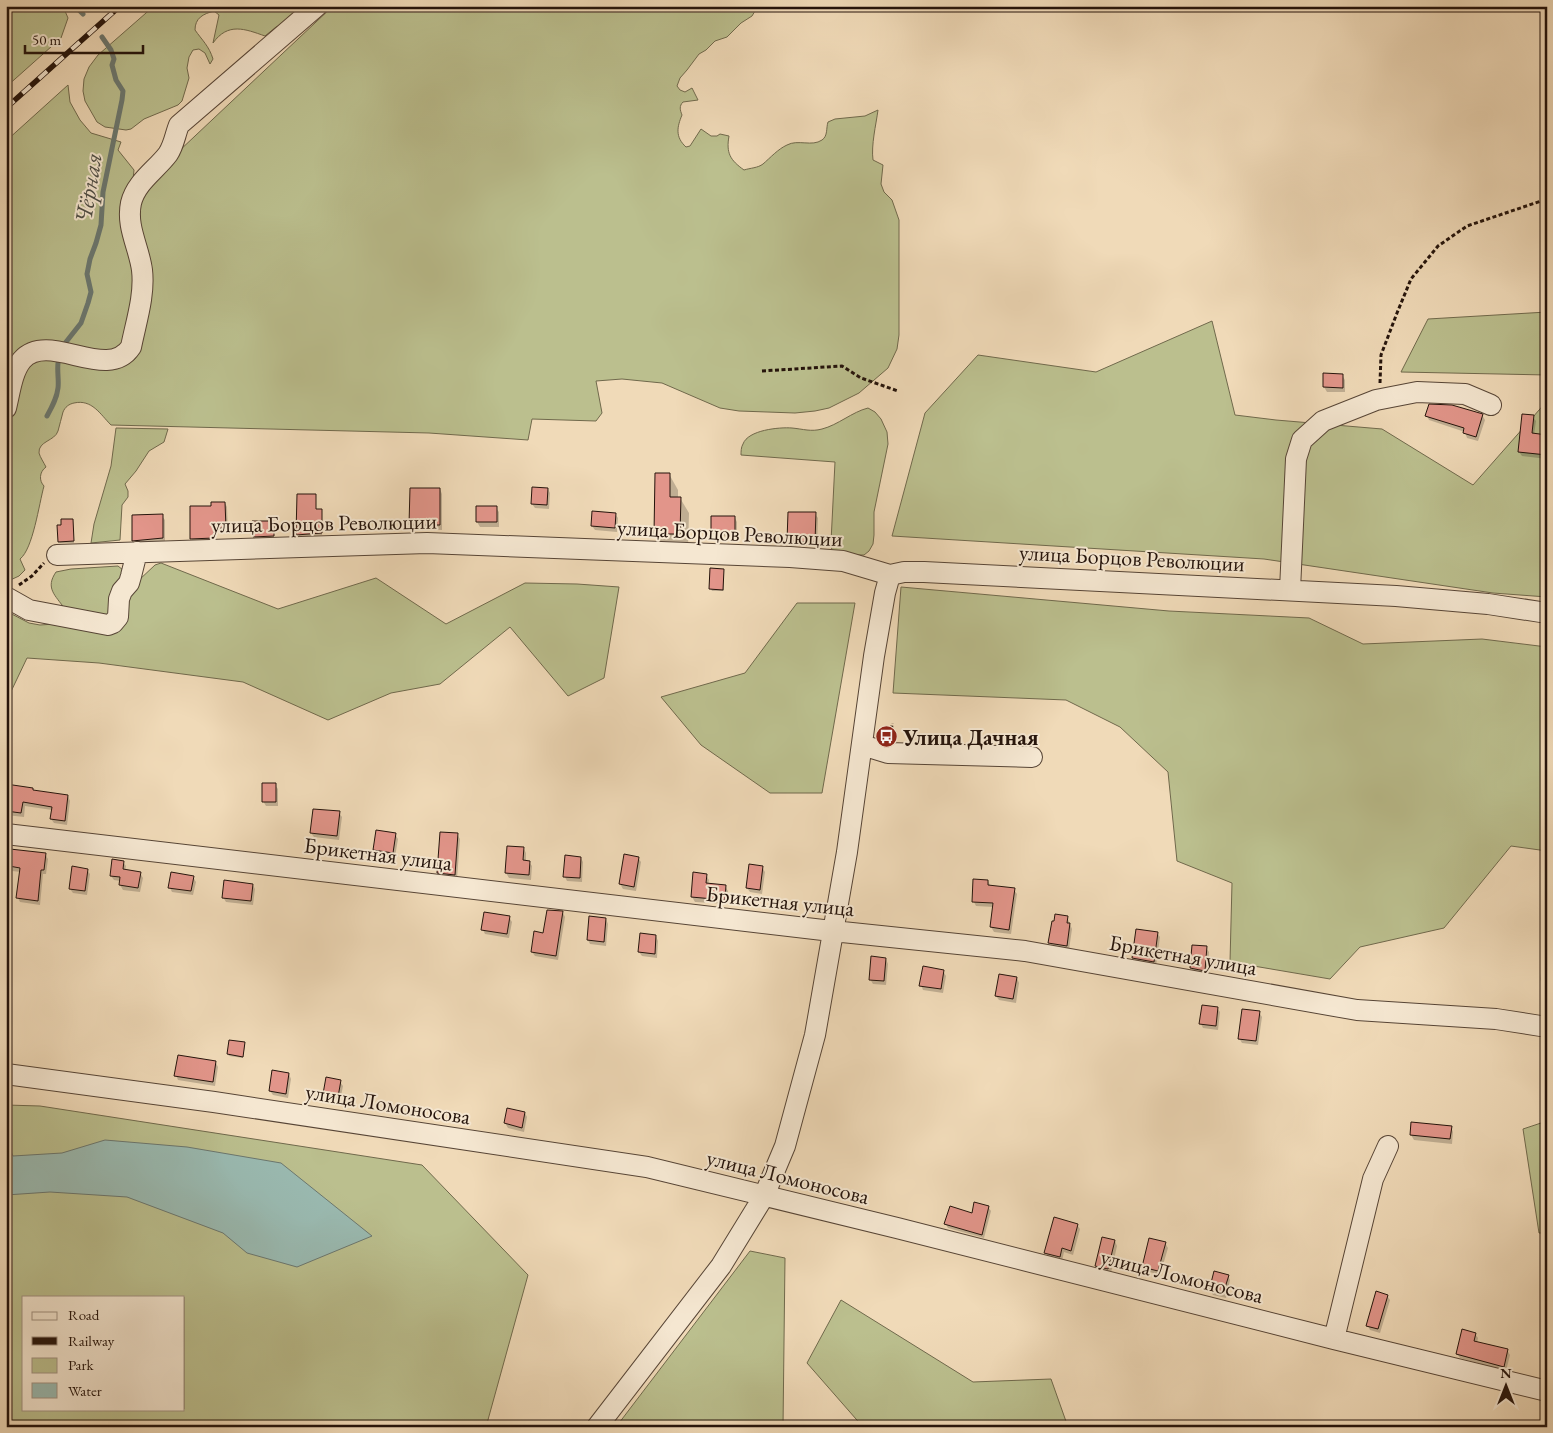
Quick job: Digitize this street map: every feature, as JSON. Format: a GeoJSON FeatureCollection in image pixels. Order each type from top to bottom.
{"type":"FeatureCollection","features":[{"type":"Feature","properties":{"kind":"street"},"geometry":{"type":"LineString","coordinates":[[6,408],[12,381],[18,368],[23,359],[32,353],[44,350],[110,360],[118,359],[127,353],[131,347],[142,286],[140,255],[131,232],[131,202],[134,194],[141,182],[167,154],[180,125],[317,6]]}},
{"type":"Feature","properties":{"kind":"street"},"geometry":{"type":"LineString","coordinates":[[1290,590],[1296,459],[1302,440],[1323,421],[1379,399],[1417,392],[1465,394],[1490,405]]}},
{"type":"Feature","properties":{"kind":"street","name":"улица Борцов Революции"},"geometry":{"type":"LineString","coordinates":[[57,555],[437,543],[790,556],[843,561],[890,575],[904,572],[924,572],[1396,596],[1480,603],[1547,613]]}},
{"type":"Feature","properties":{"kind":"street"},"geometry":{"type":"LineString","coordinates":[[10,592],[29,610],[108,625],[114,623],[118,617],[122,591],[129,583],[137,552]]}},
{"type":"Feature","properties":{"kind":"street"},"geometry":{"type":"LineString","coordinates":[[597,1427],[721,1266],[764,1196],[785,1146],[815,1036],[847,852],[876,648],[885,593],[890,575]]}},
{"type":"Feature","properties":{"kind":"street"},"geometry":{"type":"LineString","coordinates":[[862,746],[888,753],[1032,757]]}},
{"type":"Feature","properties":{"kind":"street","name":"Брикетная улица"},"geometry":{"type":"LineString","coordinates":[[6,834],[834,931],[1025,951],[1358,1010],[1496,1020],[1547,1027]]}},
{"type":"Feature","properties":{"kind":"street","name":"улица Ломоносова"},"geometry":{"type":"LineString","coordinates":[[6,1074],[214,1102],[647,1167],[906,1230],[1547,1392]]}},
{"type":"Feature","properties":{"kind":"street"},"geometry":{"type":"LineString","coordinates":[[1334,1339],[1373,1179],[1388,1146]]}},
{"type":"Feature","properties":{"kind":"path"},"geometry":{"type":"LineString","coordinates":[[1379,399],[1381,355],[1396,314],[1411,279],[1438,246],[1467,226],[1547,199]]}},
{"type":"Feature","properties":{"kind":"path"},"geometry":{"type":"LineString","coordinates":[[762,371],[842,366],[862,378],[898,391]]}},
{"type":"Feature","properties":{"kind":"path"},"geometry":{"type":"LineString","coordinates":[[10,592],[57,555]]}},
{"type":"Feature","properties":{"kind":"green space"},"geometry":{"type":"Polygon","coordinates":[[[6,6],[60,6],[68,18],[61,38],[6,87],[6,6]]]}},
{"type":"Feature","properties":{"kind":"green space"},"geometry":{"type":"Polygon","coordinates":[[[154,6],[308,6],[288,22],[276,27],[265,36],[237,29],[225,32],[213,43],[219,15],[214,11],[203,15],[196,22],[195,30],[213,59],[210,64],[205,53],[199,49],[193,50],[189,57],[187,68],[189,78],[182,101],[178,105],[144,119],[131,129],[105,127],[97,122],[85,101],[83,91],[84,79],[89,67],[98,55],[154,6]]]}},
{"type":"Feature","properties":{"kind":"green space"},"geometry":{"type":"Polygon","coordinates":[[[333,6],[758,6],[752,16],[741,23],[727,37],[715,41],[699,54],[680,78],[677,86],[680,90],[685,92],[692,88],[698,100],[683,102],[681,105],[682,115],[678,128],[680,139],[686,147],[690,146],[701,129],[711,136],[720,134],[729,136],[728,147],[730,156],[744,170],[761,165],[780,149],[791,143],[814,143],[822,140],[826,134],[828,122],[835,119],[865,116],[878,110],[873,142],[873,160],[883,165],[881,184],[884,192],[892,200],[899,220],[899,335],[897,349],[888,368],[859,393],[829,408],[795,413],[739,411],[720,408],[662,383],[622,379],[596,381],[602,413],[596,421],[532,419],[528,440],[429,433],[111,425],[91,405],[80,402],[74,403],[67,406],[64,410],[58,431],[54,437],[44,443],[39,449],[46,467],[40,477],[44,486],[29,546],[20,559],[25,570],[19,576],[6,582],[6,428],[17,383],[23,368],[41,357],[127,364],[135,359],[139,350],[139,202],[144,189],[178,152],[333,6]]]}},
{"type":"Feature","properties":{"kind":"green space"},"geometry":{"type":"Polygon","coordinates":[[[68,85],[70,102],[80,120],[91,133],[121,142],[118,150],[134,170],[136,267],[127,340],[117,355],[58,346],[6,377],[6,141],[68,85]]]}},
{"type":"Feature","properties":{"kind":"green space"},"geometry":{"type":"Polygon","coordinates":[[[1547,312],[1547,375],[1401,372],[1428,319],[1547,312]]]}},
{"type":"Feature","properties":{"kind":"green space"},"geometry":{"type":"Polygon","coordinates":[[[1212,321],[1235,415],[1382,429],[1473,485],[1547,401],[1547,597],[1493,593],[1264,559],[892,536],[925,413],[978,355],[1096,372],[1212,321]]]}},
{"type":"Feature","properties":{"kind":"green space"},"geometry":{"type":"Polygon","coordinates":[[[868,408],[881,419],[887,432],[888,444],[874,512],[873,544],[864,555],[840,555],[832,552],[831,542],[835,462],[741,455],[741,448],[746,439],[751,435],[764,430],[792,428],[818,430],[834,425],[856,412],[868,408]]]}},
{"type":"Feature","properties":{"kind":"green space"},"geometry":{"type":"Polygon","coordinates":[[[116,428],[168,429],[164,442],[149,451],[125,484],[128,497],[122,505],[120,540],[91,543],[94,524],[111,466],[116,428]]]}},
{"type":"Feature","properties":{"kind":"green space"},"geometry":{"type":"Polygon","coordinates":[[[161,563],[278,609],[376,578],[446,624],[525,583],[619,587],[604,678],[568,696],[510,627],[440,684],[391,693],[328,720],[243,682],[99,663],[27,658],[6,702],[6,611],[29,623],[40,625],[55,624],[87,629],[127,603],[138,581],[155,565],[161,563]]]}},
{"type":"Feature","properties":{"kind":"green space"},"geometry":{"type":"Polygon","coordinates":[[[118,566],[123,570],[109,614],[103,617],[65,609],[51,587],[56,572],[71,569],[118,566]]]}},
{"type":"Feature","properties":{"kind":"green space"},"geometry":{"type":"Polygon","coordinates":[[[901,587],[1169,611],[1309,618],[1363,644],[1482,639],[1547,647],[1547,851],[1511,846],[1444,928],[1360,947],[1330,979],[1230,962],[1232,883],[1177,861],[1168,772],[1120,727],[1066,700],[893,693],[901,587]]]}},
{"type":"Feature","properties":{"kind":"green space"},"geometry":{"type":"Polygon","coordinates":[[[797,603],[855,603],[822,793],[770,793],[701,745],[661,697],[745,673],[797,603]]]}},
{"type":"Feature","properties":{"kind":"green space"},"geometry":{"type":"Polygon","coordinates":[[[6,1105],[40,1106],[422,1165],[528,1275],[486,1427],[6,1427],[6,1105]]]}},
{"type":"Feature","properties":{"kind":"green space"},"geometry":{"type":"Polygon","coordinates":[[[1547,1121],[1547,1233],[1539,1233],[1523,1129],[1547,1121]]]}},
{"type":"Feature","properties":{"kind":"green space"},"geometry":{"type":"Polygon","coordinates":[[[750,1251],[785,1258],[783,1427],[616,1427],[750,1251]]]}},
{"type":"Feature","properties":{"kind":"green space"},"geometry":{"type":"Polygon","coordinates":[[[841,1300],[973,1382],[1051,1379],[1068,1427],[863,1427],[807,1363],[841,1300]]]}},
{"type":"Feature","properties":{"kind":"water"},"geometry":{"type":"Polygon","coordinates":[[[105,1140],[187,1147],[281,1163],[372,1236],[297,1267],[247,1253],[223,1233],[127,1197],[50,1192],[6,1195],[6,1142],[13,1156],[62,1153],[105,1140]]]}},
{"type":"Feature","properties":{"kind":"building"},"geometry":{"type":"Polygon","coordinates":[[[1323,373],[1343,374],[1343,388],[1323,387],[1323,373]]]}},
{"type":"Feature","properties":{"kind":"building"},"geometry":{"type":"Polygon","coordinates":[[[1429,404],[1452,405],[1483,414],[1476,437],[1463,433],[1464,428],[1425,416],[1429,404]]]}},
{"type":"Feature","properties":{"kind":"building"},"geometry":{"type":"Polygon","coordinates":[[[1522,414],[1534,415],[1532,433],[1547,435],[1547,455],[1518,452],[1522,414]]]}},
{"type":"Feature","properties":{"kind":"building"},"geometry":{"type":"Polygon","coordinates":[[[655,473],[670,473],[670,497],[681,497],[680,534],[654,534],[655,473]]]}},
{"type":"Feature","properties":{"kind":"building"},"geometry":{"type":"Polygon","coordinates":[[[532,487],[548,488],[547,505],[531,504],[532,487]]]}},
{"type":"Feature","properties":{"kind":"building"},"geometry":{"type":"Polygon","coordinates":[[[410,488],[440,488],[440,525],[409,525],[410,488]]]}},
{"type":"Feature","properties":{"kind":"building"},"geometry":{"type":"Polygon","coordinates":[[[297,494],[316,494],[316,509],[322,509],[322,533],[296,535],[297,494]]]}},
{"type":"Feature","properties":{"kind":"building"},"geometry":{"type":"Polygon","coordinates":[[[211,502],[225,502],[226,528],[214,528],[214,538],[190,539],[190,506],[211,506],[211,502]]]}},
{"type":"Feature","properties":{"kind":"building"},"geometry":{"type":"Polygon","coordinates":[[[476,506],[497,506],[497,522],[476,522],[476,506]]]}},
{"type":"Feature","properties":{"kind":"building"},"geometry":{"type":"Polygon","coordinates":[[[592,511],[616,513],[615,528],[591,526],[592,511]]]}},
{"type":"Feature","properties":{"kind":"building"},"geometry":{"type":"Polygon","coordinates":[[[788,512],[816,512],[815,542],[787,541],[788,512]]]}},
{"type":"Feature","properties":{"kind":"building"},"geometry":{"type":"Polygon","coordinates":[[[163,514],[163,538],[132,541],[132,515],[163,514]]]}},
{"type":"Feature","properties":{"kind":"building"},"geometry":{"type":"Polygon","coordinates":[[[711,516],[735,516],[735,533],[711,532],[711,516]]]}},
{"type":"Feature","properties":{"kind":"building"},"geometry":{"type":"Polygon","coordinates":[[[61,519],[73,519],[74,541],[58,542],[57,525],[61,525],[61,519]]]}},
{"type":"Feature","properties":{"kind":"building"},"geometry":{"type":"Polygon","coordinates":[[[252,521],[274,521],[274,536],[253,537],[252,521]]]}},
{"type":"Feature","properties":{"kind":"building"},"geometry":{"type":"Polygon","coordinates":[[[710,568],[724,569],[723,590],[709,589],[710,568]]]}},
{"type":"Feature","properties":{"kind":"building"},"geometry":{"type":"Polygon","coordinates":[[[262,783],[276,783],[276,802],[262,802],[262,783]]]}},
{"type":"Feature","properties":{"kind":"building"},"geometry":{"type":"Polygon","coordinates":[[[6,784],[68,795],[65,821],[50,819],[52,807],[23,802],[21,813],[6,811],[6,784]]]}},
{"type":"Feature","properties":{"kind":"building"},"geometry":{"type":"Polygon","coordinates":[[[313,809],[340,811],[337,836],[310,833],[313,809]]]}},
{"type":"Feature","properties":{"kind":"building"},"geometry":{"type":"Polygon","coordinates":[[[376,830],[396,833],[393,853],[373,850],[376,830]]]}},
{"type":"Feature","properties":{"kind":"building"},"geometry":{"type":"Polygon","coordinates":[[[440,832],[458,833],[455,875],[437,873],[440,832]]]}},
{"type":"Feature","properties":{"kind":"building"},"geometry":{"type":"Polygon","coordinates":[[[507,846],[524,847],[523,860],[530,861],[529,875],[505,873],[507,846]]]}},
{"type":"Feature","properties":{"kind":"building"},"geometry":{"type":"Polygon","coordinates":[[[10,849],[46,853],[44,870],[41,870],[38,901],[16,898],[20,868],[9,866],[10,849]]]}},
{"type":"Feature","properties":{"kind":"building"},"geometry":{"type":"Polygon","coordinates":[[[624,854],[639,857],[634,887],[619,884],[624,854]]]}},
{"type":"Feature","properties":{"kind":"building"},"geometry":{"type":"Polygon","coordinates":[[[565,855],[581,857],[580,878],[563,877],[565,855]]]}},
{"type":"Feature","properties":{"kind":"building"},"geometry":{"type":"Polygon","coordinates":[[[112,859],[124,861],[123,869],[141,872],[138,888],[119,885],[120,877],[110,876],[112,859]]]}},
{"type":"Feature","properties":{"kind":"building"},"geometry":{"type":"Polygon","coordinates":[[[749,864],[763,866],[760,890],[746,888],[749,864]]]}},
{"type":"Feature","properties":{"kind":"building"},"geometry":{"type":"Polygon","coordinates":[[[72,866],[88,869],[85,891],[69,889],[72,866]]]}},
{"type":"Feature","properties":{"kind":"building"},"geometry":{"type":"Polygon","coordinates":[[[171,872],[194,876],[191,891],[168,888],[171,872]]]}},
{"type":"Feature","properties":{"kind":"building"},"geometry":{"type":"Polygon","coordinates":[[[693,872],[707,874],[706,883],[726,885],[725,900],[691,897],[693,872]]]}},
{"type":"Feature","properties":{"kind":"building"},"geometry":{"type":"Polygon","coordinates":[[[973,879],[988,880],[988,885],[1015,888],[1009,930],[990,927],[993,903],[972,902],[973,879]]]}},
{"type":"Feature","properties":{"kind":"building"},"geometry":{"type":"Polygon","coordinates":[[[224,880],[253,884],[251,901],[222,898],[224,880]]]}},
{"type":"Feature","properties":{"kind":"building"},"geometry":{"type":"Polygon","coordinates":[[[547,910],[563,911],[556,956],[531,952],[534,931],[543,933],[547,910]]]}},
{"type":"Feature","properties":{"kind":"building"},"geometry":{"type":"Polygon","coordinates":[[[484,912],[510,916],[507,934],[481,930],[484,912]]]}},
{"type":"Feature","properties":{"kind":"building"},"geometry":{"type":"Polygon","coordinates":[[[1055,914],[1068,916],[1067,923],[1070,923],[1067,946],[1048,943],[1055,914]]]}},
{"type":"Feature","properties":{"kind":"building"},"geometry":{"type":"Polygon","coordinates":[[[589,916],[606,918],[604,942],[587,940],[589,916]]]}},
{"type":"Feature","properties":{"kind":"building"},"geometry":{"type":"Polygon","coordinates":[[[1136,929],[1158,932],[1154,962],[1132,958],[1136,929]]]}},
{"type":"Feature","properties":{"kind":"building"},"geometry":{"type":"Polygon","coordinates":[[[640,933],[656,935],[655,954],[638,952],[640,933]]]}},
{"type":"Feature","properties":{"kind":"building"},"geometry":{"type":"Polygon","coordinates":[[[1192,945],[1207,946],[1205,971],[1190,968],[1192,945]]]}},
{"type":"Feature","properties":{"kind":"building"},"geometry":{"type":"Polygon","coordinates":[[[871,956],[886,958],[884,981],[869,980],[871,956]]]}},
{"type":"Feature","properties":{"kind":"building"},"geometry":{"type":"Polygon","coordinates":[[[923,966],[944,970],[941,989],[919,986],[923,966]]]}},
{"type":"Feature","properties":{"kind":"building"},"geometry":{"type":"Polygon","coordinates":[[[999,974],[1017,977],[1013,999],[995,996],[999,974]]]}},
{"type":"Feature","properties":{"kind":"building"},"geometry":{"type":"Polygon","coordinates":[[[1202,1005],[1218,1007],[1216,1026],[1199,1024],[1202,1005]]]}},
{"type":"Feature","properties":{"kind":"building"},"geometry":{"type":"Polygon","coordinates":[[[1242,1009],[1260,1011],[1256,1041],[1238,1039],[1242,1009]]]}},
{"type":"Feature","properties":{"kind":"building"},"geometry":{"type":"Polygon","coordinates":[[[229,1040],[245,1042],[243,1057],[227,1054],[229,1040]]]}},
{"type":"Feature","properties":{"kind":"building"},"geometry":{"type":"Polygon","coordinates":[[[178,1055],[216,1061],[213,1082],[174,1076],[178,1055]]]}},
{"type":"Feature","properties":{"kind":"building"},"geometry":{"type":"Polygon","coordinates":[[[272,1070],[289,1073],[286,1094],[269,1091],[272,1070]]]}},
{"type":"Feature","properties":{"kind":"building"},"geometry":{"type":"Polygon","coordinates":[[[326,1077],[341,1080],[338,1097],[323,1094],[326,1077]]]}},
{"type":"Feature","properties":{"kind":"building"},"geometry":{"type":"Polygon","coordinates":[[[507,1108],[525,1112],[522,1128],[504,1123],[507,1108]]]}},
{"type":"Feature","properties":{"kind":"building"},"geometry":{"type":"Polygon","coordinates":[[[1411,1122],[1452,1126],[1450,1139],[1410,1135],[1411,1122]]]}},
{"type":"Feature","properties":{"kind":"building"},"geometry":{"type":"Polygon","coordinates":[[[974,1202],[989,1206],[982,1235],[944,1224],[950,1206],[972,1213],[974,1202]]]}},
{"type":"Feature","properties":{"kind":"building"},"geometry":{"type":"Polygon","coordinates":[[[1054,1217],[1078,1224],[1071,1251],[1062,1248],[1060,1257],[1044,1253],[1054,1217]]]}},
{"type":"Feature","properties":{"kind":"building"},"geometry":{"type":"Polygon","coordinates":[[[1102,1237],[1115,1240],[1108,1269],[1095,1266],[1102,1237]]]}},
{"type":"Feature","properties":{"kind":"building"},"geometry":{"type":"Polygon","coordinates":[[[1149,1238],[1166,1242],[1158,1271],[1142,1267],[1149,1238]]]}},
{"type":"Feature","properties":{"kind":"building"},"geometry":{"type":"Polygon","coordinates":[[[1214,1271],[1229,1275],[1223,1294],[1209,1291],[1214,1271]]]}},
{"type":"Feature","properties":{"kind":"building"},"geometry":{"type":"Polygon","coordinates":[[[1376,1291],[1388,1295],[1378,1329],[1366,1326],[1376,1291]]]}},
{"type":"Feature","properties":{"kind":"building"},"geometry":{"type":"Polygon","coordinates":[[[1462,1329],[1476,1333],[1474,1341],[1508,1349],[1504,1367],[1456,1354],[1462,1329]]]}},
{"type":"Feature","properties":{"kind":"waterway","name":"Чёрная"},"geometry":{"type":"LineString","coordinates":[[75,6],[83,14]]}},
{"type":"Feature","properties":{"kind":"waterway","name":"Чёрная"},"geometry":{"type":"LineString","coordinates":[[66,342],[81,323],[91,292],[87,274],[101,225],[103,192],[122,100],[123,91],[116,80],[112,65],[114,59],[111,50],[102,37]]}},
{"type":"Feature","properties":{"kind":"waterway","name":"Чёрная"},"geometry":{"type":"LineString","coordinates":[[47,416],[57,392],[58,363]]}},
{"type":"Feature","properties":{"kind":"railway"},"geometry":{"type":"LineString","coordinates":[[6,108],[120,6]]}},
{"type":"Feature","properties":{"kind":"place","name":"Улица Дачная"},"geometry":{"type":"Point","coordinates":[887,737]}}]}
